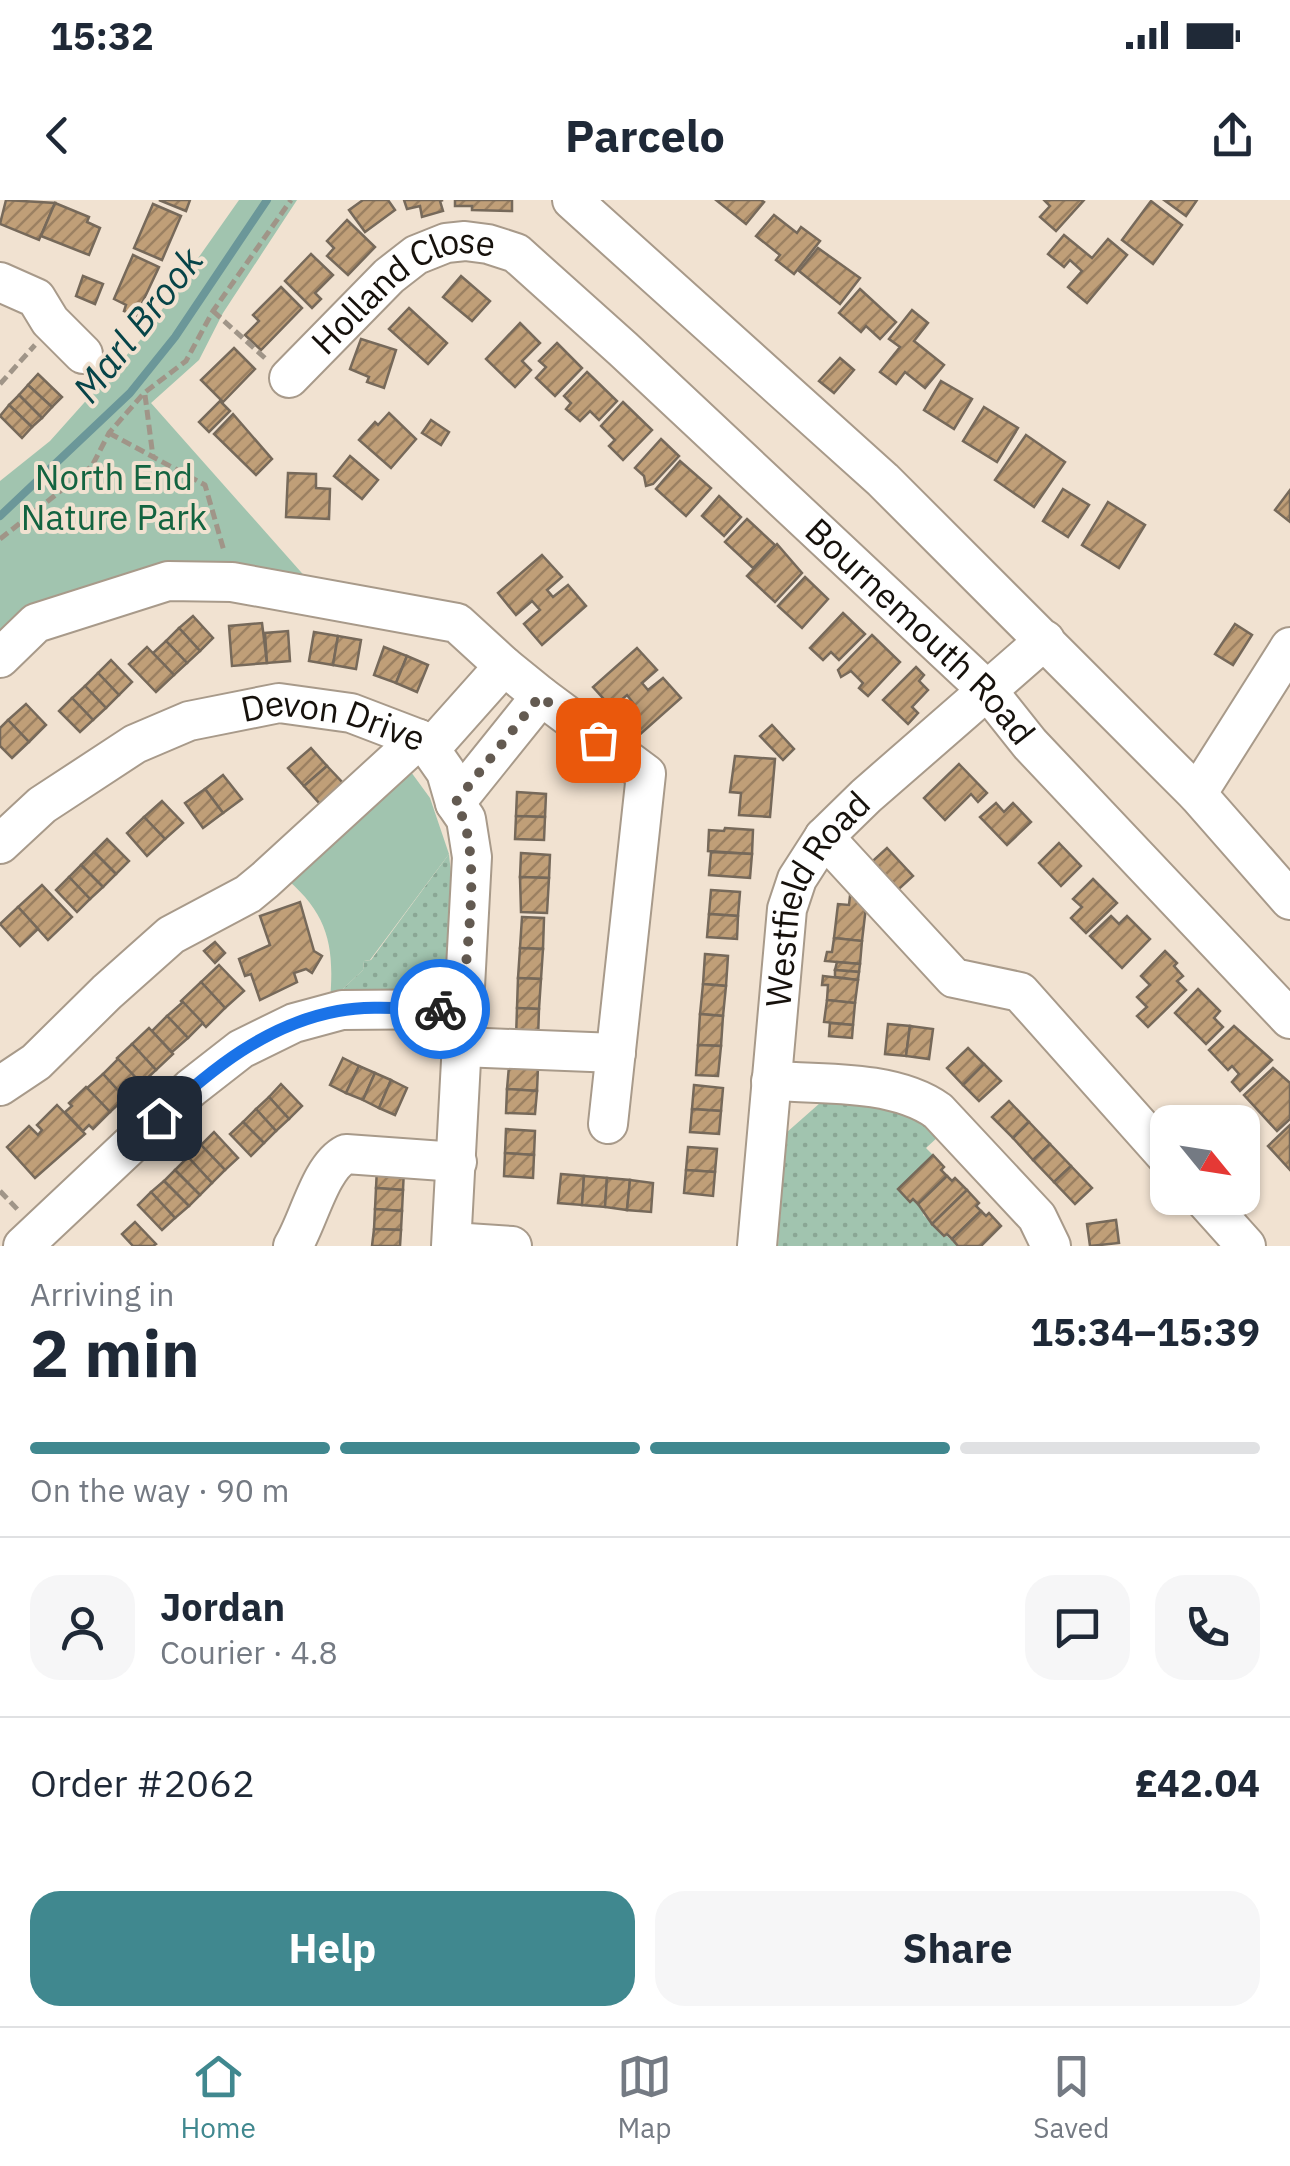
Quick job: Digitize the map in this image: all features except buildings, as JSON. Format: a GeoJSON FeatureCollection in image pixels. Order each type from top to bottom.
{"type":"FeatureCollection","features":[{"type":"Feature","properties":{"kind":"street"},"geometry":{"type":"LineString","coordinates":[[572,200],[883,480],[1196,794],[1290,900]]}},
{"type":"Feature","properties":{"kind":"street","name":"Holland Close"},"geometry":{"type":"LineString","coordinates":[[289,378],[389,276],[416,255],[446,243],[480,242],[510,251],[532,266]]}},
{"type":"Feature","properties":{"kind":"street","name":"Bournemouth Road"},"geometry":{"type":"LineString","coordinates":[[532,266],[986,690],[1030,744],[1290,1019]]}},
{"type":"Feature","properties":{"kind":"street"},"geometry":{"type":"LineString","coordinates":[[0,282],[36,298],[83,354]]}},
{"type":"Feature","properties":{"kind":"street"},"geometry":{"type":"LineString","coordinates":[[0,658],[36,623],[168,580],[232,582],[457,623],[540,696],[646,774],[608,1124]]}},
{"type":"Feature","properties":{"kind":"street","name":"Westfield Road"},"geometry":{"type":"LineString","coordinates":[[758,1246],[787,910],[797,879],[824,838],[866,796],[1045,640]]}},
{"type":"Feature","properties":{"kind":"street"},"geometry":{"type":"LineString","coordinates":[[1196,794],[1290,647]]}},
{"type":"Feature","properties":{"kind":"street"},"geometry":{"type":"LineString","coordinates":[[0,1086],[36,1062],[171,935],[256,887],[424,744],[504,666]]}},
{"type":"Feature","properties":{"kind":"street"},"geometry":{"type":"LineString","coordinates":[[455,803],[540,696]]}},
{"type":"Feature","properties":{"kind":"street","name":"Devon Drive"},"geometry":{"type":"LineString","coordinates":[[0,844],[42,805],[108,760],[190,721],[279,703],[352,713],[424,744],[446,772],[455,803],[466,819],[472,857],[451,1244]]}},
{"type":"Feature","properties":{"kind":"street"},"geometry":{"type":"LineString","coordinates":[[824,838],[954,978],[1020,992],[1150,1138]]}},
{"type":"Feature","properties":{"kind":"street"},"geometry":{"type":"LineString","coordinates":[[22,1246],[191,1088],[241,1049],[294,1023],[342,1010],[462,1009]]}},
{"type":"Feature","properties":{"kind":"street"},"geometry":{"type":"LineString","coordinates":[[461,1046],[616,1053]]}},
{"type":"Feature","properties":{"kind":"street"},"geometry":{"type":"LineString","coordinates":[[771,1081],[898,1091],[919,1098],[938,1111],[1038,1217],[1051,1246]]}},
{"type":"Feature","properties":{"kind":"street"},"geometry":{"type":"LineString","coordinates":[[292,1246],[306,1224],[328,1168],[336,1159],[346,1154],[457,1162]]}},
{"type":"Feature","properties":{"kind":"street"},"geometry":{"type":"LineString","coordinates":[[1218,1215],[1246,1246]]}},
{"type":"Feature","properties":{"kind":"street"},"geometry":{"type":"LineString","coordinates":[[451,1244],[512,1246]]}},
{"type":"Feature","properties":{"kind":"path"},"geometry":{"type":"LineString","coordinates":[[0,539],[92,466],[109,433],[144,393],[186,361],[213,311],[291,200]]}},
{"type":"Feature","properties":{"kind":"path"},"geometry":{"type":"LineString","coordinates":[[213,311],[289,378]]}},
{"type":"Feature","properties":{"kind":"path"},"geometry":{"type":"LineString","coordinates":[[0,384],[54,324]]}},
{"type":"Feature","properties":{"kind":"path"},"geometry":{"type":"LineString","coordinates":[[144,393],[153,457]]}},
{"type":"Feature","properties":{"kind":"path"},"geometry":{"type":"LineString","coordinates":[[109,433],[205,486],[232,582]]}},
{"type":"Feature","properties":{"kind":"green space","name":"North End Nature Park"},"geometry":{"type":"Polygon","coordinates":[[[239,200],[297,200],[223,313],[199,360],[151,403],[316,589],[243,574],[0,646],[0,481],[50,441],[142,338],[239,200]]]}},
{"type":"Feature","properties":{"kind":"green space"},"geometry":{"type":"Polygon","coordinates":[[[403,761],[430,798],[449,854],[370,960],[364,961],[363,970],[330,1001],[331,962],[325,930],[309,902],[281,874],[403,761]]]}},
{"type":"Feature","properties":{"kind":"green space"},"geometry":{"type":"Polygon","coordinates":[[[449,854],[453,893],[449,960],[419,991],[330,1001],[363,970],[364,961],[371,960],[449,854]]]}},
{"type":"Feature","properties":{"kind":"green space"},"geometry":{"type":"Polygon","coordinates":[[[820,1103],[897,1110],[939,1136],[926,1148],[933,1155],[898,1189],[909,1201],[913,1199],[925,1211],[923,1215],[958,1246],[778,1246],[786,1133],[820,1103]]]}},
{"type":"Feature","properties":{"kind":"waterway","name":"Marl Brook"},"geometry":{"type":"LineString","coordinates":[[0,516],[130,393],[175,337],[267,200]]}},
{"type":"Feature","properties":{"kind":"way so far"},"geometry":{"type":"LineString","coordinates":[[440,1009],[462,1009],[472,857],[466,819],[455,803],[540,696],[598,740]]}},
{"type":"Feature","properties":{"kind":"route"},"geometry":{"type":"LineString","coordinates":[[159,1118],[241,1049],[294,1023],[342,1010],[440,1009]]}}]}
